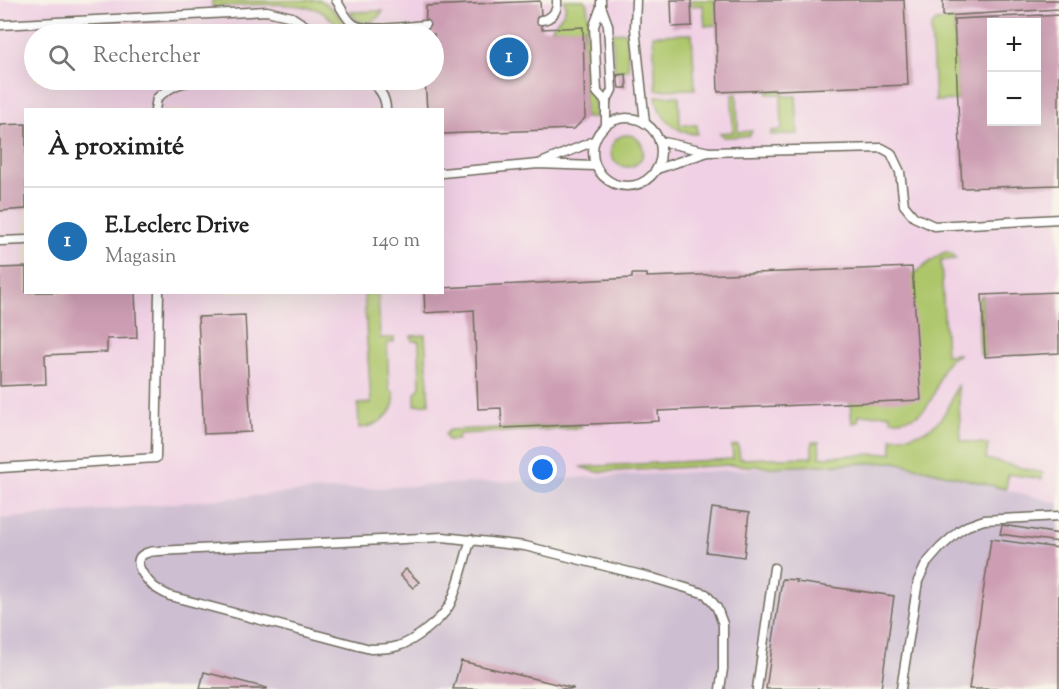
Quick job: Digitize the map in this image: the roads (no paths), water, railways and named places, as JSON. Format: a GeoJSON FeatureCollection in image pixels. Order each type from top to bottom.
{"type":"FeatureCollection","features":[{"type":"Feature","properties":{"kind":"lane"},"geometry":{"type":"LineString","coordinates":[[336,0],[353,24]]}},
{"type":"Feature","properties":{"kind":"lane"},"geometry":{"type":"LineString","coordinates":[[541,20],[546,20],[554,14],[558,5],[557,0]]}},
{"type":"Feature","properties":{"kind":"lane"},"geometry":{"type":"LineString","coordinates":[[636,0],[635,28],[645,123]]}},
{"type":"Feature","properties":{"kind":"lane"},"geometry":{"type":"LineString","coordinates":[[601,3],[608,25],[612,90],[606,102],[606,125]]}},
{"type":"Feature","properties":{"kind":"lane"},"geometry":{"type":"LineString","coordinates":[[601,3],[594,26],[597,92],[606,102]]}},
{"type":"Feature","properties":{"kind":"lane"},"geometry":{"type":"LineString","coordinates":[[0,25],[267,11],[292,18],[302,24]]}},
{"type":"Feature","properties":{"kind":"lane"},"geometry":{"type":"LineString","coordinates":[[155,108],[157,98],[167,90]]}},
{"type":"Feature","properties":{"kind":"lane"},"geometry":{"type":"LineString","coordinates":[[379,90],[386,102],[386,108]]}},
{"type":"Feature","properties":{"kind":"lane"},"geometry":{"type":"LineString","coordinates":[[625,118],[645,123],[656,134],[659,141],[661,150],[657,169],[642,183],[633,186],[612,184],[605,180],[595,166],[592,149],[599,132],[615,120],[625,118]]}},
{"type":"Feature","properties":{"kind":"lane"},"geometry":{"type":"LineString","coordinates":[[538,164],[594,141]]}},
{"type":"Feature","properties":{"kind":"lane"},"geometry":{"type":"LineString","coordinates":[[659,141],[709,152],[882,148],[891,153],[900,172],[904,205],[914,217],[934,226],[1059,219]]}},
{"type":"Feature","properties":{"kind":"lane"},"geometry":{"type":"LineString","coordinates":[[657,169],[709,152]]}},
{"type":"Feature","properties":{"kind":"lane"},"geometry":{"type":"LineString","coordinates":[[444,173],[538,164],[595,166]]}},
{"type":"Feature","properties":{"kind":"lane"},"geometry":{"type":"LineString","coordinates":[[0,241],[24,240]]}},
{"type":"Feature","properties":{"kind":"lane"},"geometry":{"type":"LineString","coordinates":[[0,468],[156,458],[159,294]]}},
{"type":"Feature","properties":{"kind":"lane"},"geometry":{"type":"LineString","coordinates":[[901,689],[918,581],[926,564],[940,548],[959,531],[984,520],[1059,516]]}},
{"type":"Feature","properties":{"kind":"lane"},"geometry":{"type":"LineString","coordinates":[[471,539],[448,608],[418,635],[399,646],[383,649],[370,649],[170,596],[147,579],[138,563],[141,555],[158,551],[443,537],[471,539],[525,546],[653,578],[706,594],[717,608],[723,624],[723,669],[720,689]]}},
{"type":"Feature","properties":{"kind":"lane"},"geometry":{"type":"LineString","coordinates":[[757,689],[774,568]]}},
{"type":"Feature","properties":{"kind":"place","name":"E.Leclerc Drive"},"geometry":{"type":"Point","coordinates":[509,57]}}]}
